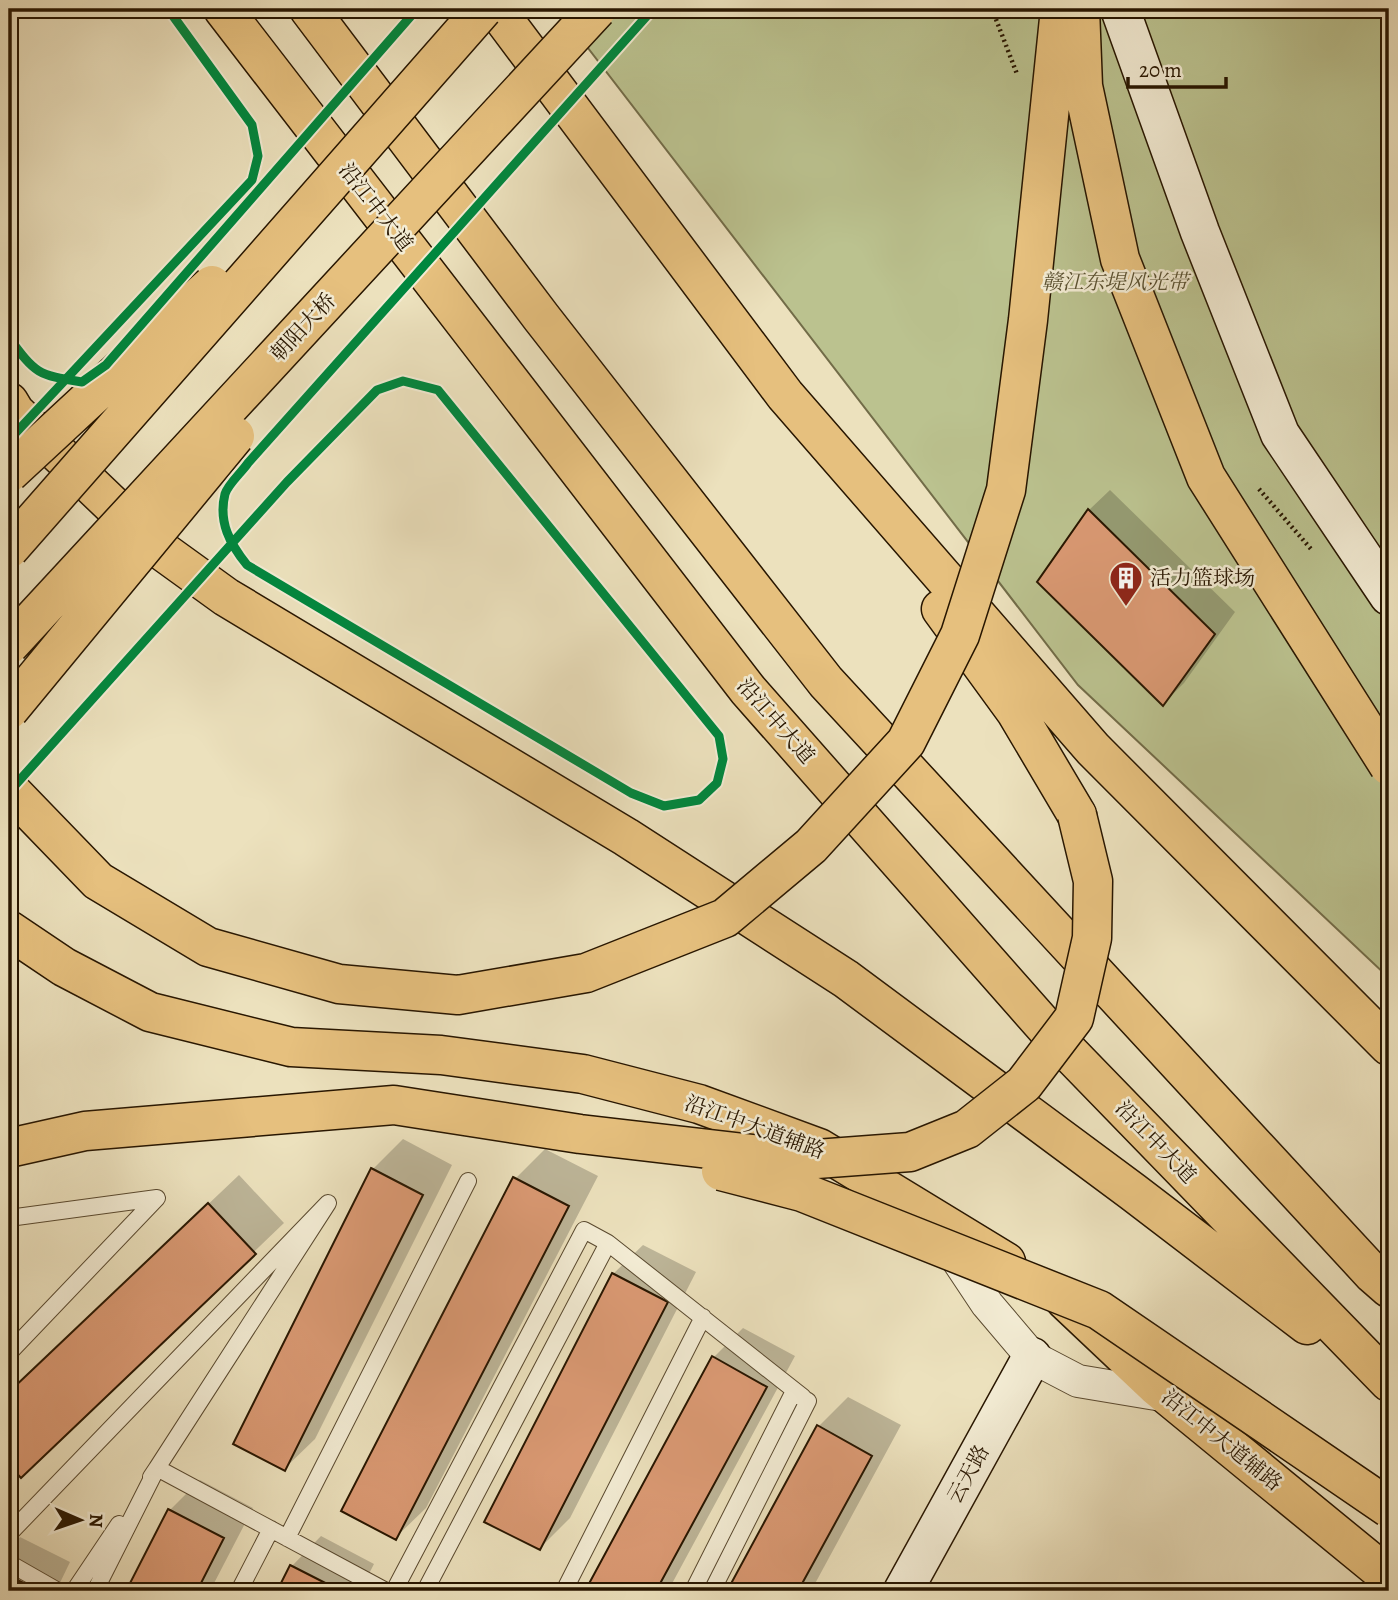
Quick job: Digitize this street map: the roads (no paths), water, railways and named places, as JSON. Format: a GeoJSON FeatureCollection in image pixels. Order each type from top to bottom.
{"type":"FeatureCollection","features":[{"type":"Feature","properties":{"kind":"main road","name":"沿江中大道"},"geometry":{"type":"LineString","coordinates":[[223,9],[748,690],[1054,1037],[1389,1382]]}},
{"type":"Feature","properties":{"kind":"main road"},"geometry":{"type":"LineString","coordinates":[[309,9],[541,317],[826,682],[1363,1264],[1389,1288]]}},
{"type":"Feature","properties":{"kind":"main road"},"geometry":{"type":"LineString","coordinates":[[9,549],[483,9]]}},
{"type":"Feature","properties":{"kind":"main road"},"geometry":{"type":"LineString","coordinates":[[9,1148],[85,1131],[394,1105],[580,1134],[803,1160],[910,1152],[967,1129],[1024,1084],[1074,1018],[1092,938],[1093,881],[1077,815],[1016,712],[785,395],[496,9]]}},
{"type":"Feature","properties":{"kind":"main road","name":"朝阳大桥"},"geometry":{"type":"LineString","coordinates":[[9,645],[597,9]]}},
{"type":"Feature","properties":{"kind":"main road"},"geometry":{"type":"LineString","coordinates":[[9,789],[98,881],[208,947],[339,984],[458,995],[586,973],[725,918],[811,846],[906,742],[960,635],[1006,490],[1028,320],[1060,9]]}},
{"type":"Feature","properties":{"kind":"main road"},"geometry":{"type":"LineString","coordinates":[[1080,9],[1083,86],[1120,259],[1206,477],[1389,766]]}},
{"type":"Feature","properties":{"kind":"main road"},"geometry":{"type":"LineString","coordinates":[[9,473],[358,151]]}},
{"type":"Feature","properties":{"kind":"main road"},"geometry":{"type":"LineString","coordinates":[[9,710],[284,377],[382,242]]}},
{"type":"Feature","properties":{"kind":"main road"},"geometry":{"type":"LineString","coordinates":[[785,395],[1094,749],[1389,1046]]}},
{"type":"Feature","properties":{"kind":"main road"},"geometry":{"type":"LineString","coordinates":[[9,402],[15,412],[154,545],[226,597],[626,837],[846,979],[1133,1192],[1389,1388]]}},
{"type":"Feature","properties":{"kind":"main road","name":"沿江中大道辅路"},"geometry":{"type":"LineString","coordinates":[[9,930],[64,967],[150,1012],[291,1046],[441,1055],[583,1073],[699,1104],[819,1148],[1064,1299],[1168,1396],[1389,1577]]}},
{"type":"Feature","properties":{"kind":"main road"},"geometry":{"type":"LineString","coordinates":[[580,1134],[802,1192],[1099,1310],[1389,1508]]}},
{"type":"Feature","properties":{"kind":"street"},"geometry":{"type":"LineString","coordinates":[[1120,9],[1200,232],[1280,435],[1389,596]]}},
{"type":"Feature","properties":{"kind":"street"},"geometry":{"type":"LineString","coordinates":[[927,1214],[987,1304],[1032,1357],[1079,1381],[1168,1396]]}},
{"type":"Feature","properties":{"kind":"street","name":"云天路"},"geometry":{"type":"LineString","coordinates":[[903,1591],[1032,1357]]}},
{"type":"Feature","properties":{"kind":"lane"},"geometry":{"type":"LineString","coordinates":[[287,1538],[468,1181]]}},
{"type":"Feature","properties":{"kind":"lane"},"geometry":{"type":"LineString","coordinates":[[9,1218],[157,1198],[9,1353]]}},
{"type":"Feature","properties":{"kind":"lane"},"geometry":{"type":"LineString","coordinates":[[9,1534],[328,1203],[74,1591]]}},
{"type":"Feature","properties":{"kind":"lane"},"geometry":{"type":"LineString","coordinates":[[394,1591],[584,1230],[608,1243],[808,1401]]}},
{"type":"Feature","properties":{"kind":"lane"},"geometry":{"type":"LineString","coordinates":[[425,1591],[608,1243]]}},
{"type":"Feature","properties":{"kind":"lane"},"geometry":{"type":"LineString","coordinates":[[564,1591],[703,1317]]}},
{"type":"Feature","properties":{"kind":"lane"},"geometry":{"type":"LineString","coordinates":[[693,1591],[793,1393],[808,1401]]}},
{"type":"Feature","properties":{"kind":"lane"},"geometry":{"type":"LineString","coordinates":[[712,1591],[808,1401]]}},
{"type":"Feature","properties":{"kind":"lane"},"geometry":{"type":"LineString","coordinates":[[157,1468],[377,1589]]}},
{"type":"Feature","properties":{"kind":"lane"},"geometry":{"type":"LineString","coordinates":[[94,1591],[157,1468]]}},
{"type":"Feature","properties":{"kind":"lane"},"geometry":{"type":"LineString","coordinates":[[239,1591],[271,1530]]}},
{"type":"Feature","properties":{"kind":"lane"},"geometry":{"type":"LineString","coordinates":[[9,1563],[58,1591]]}},
{"type":"Feature","properties":{"kind":"place","name":"活力篮球场"},"geometry":{"type":"Point","coordinates":[1126,608]}},
{"type":"Feature","properties":{"kind":"park label","name":"赣江东堤风光带"},"geometry":{"type":"Point","coordinates":[1115,282]}}]}
